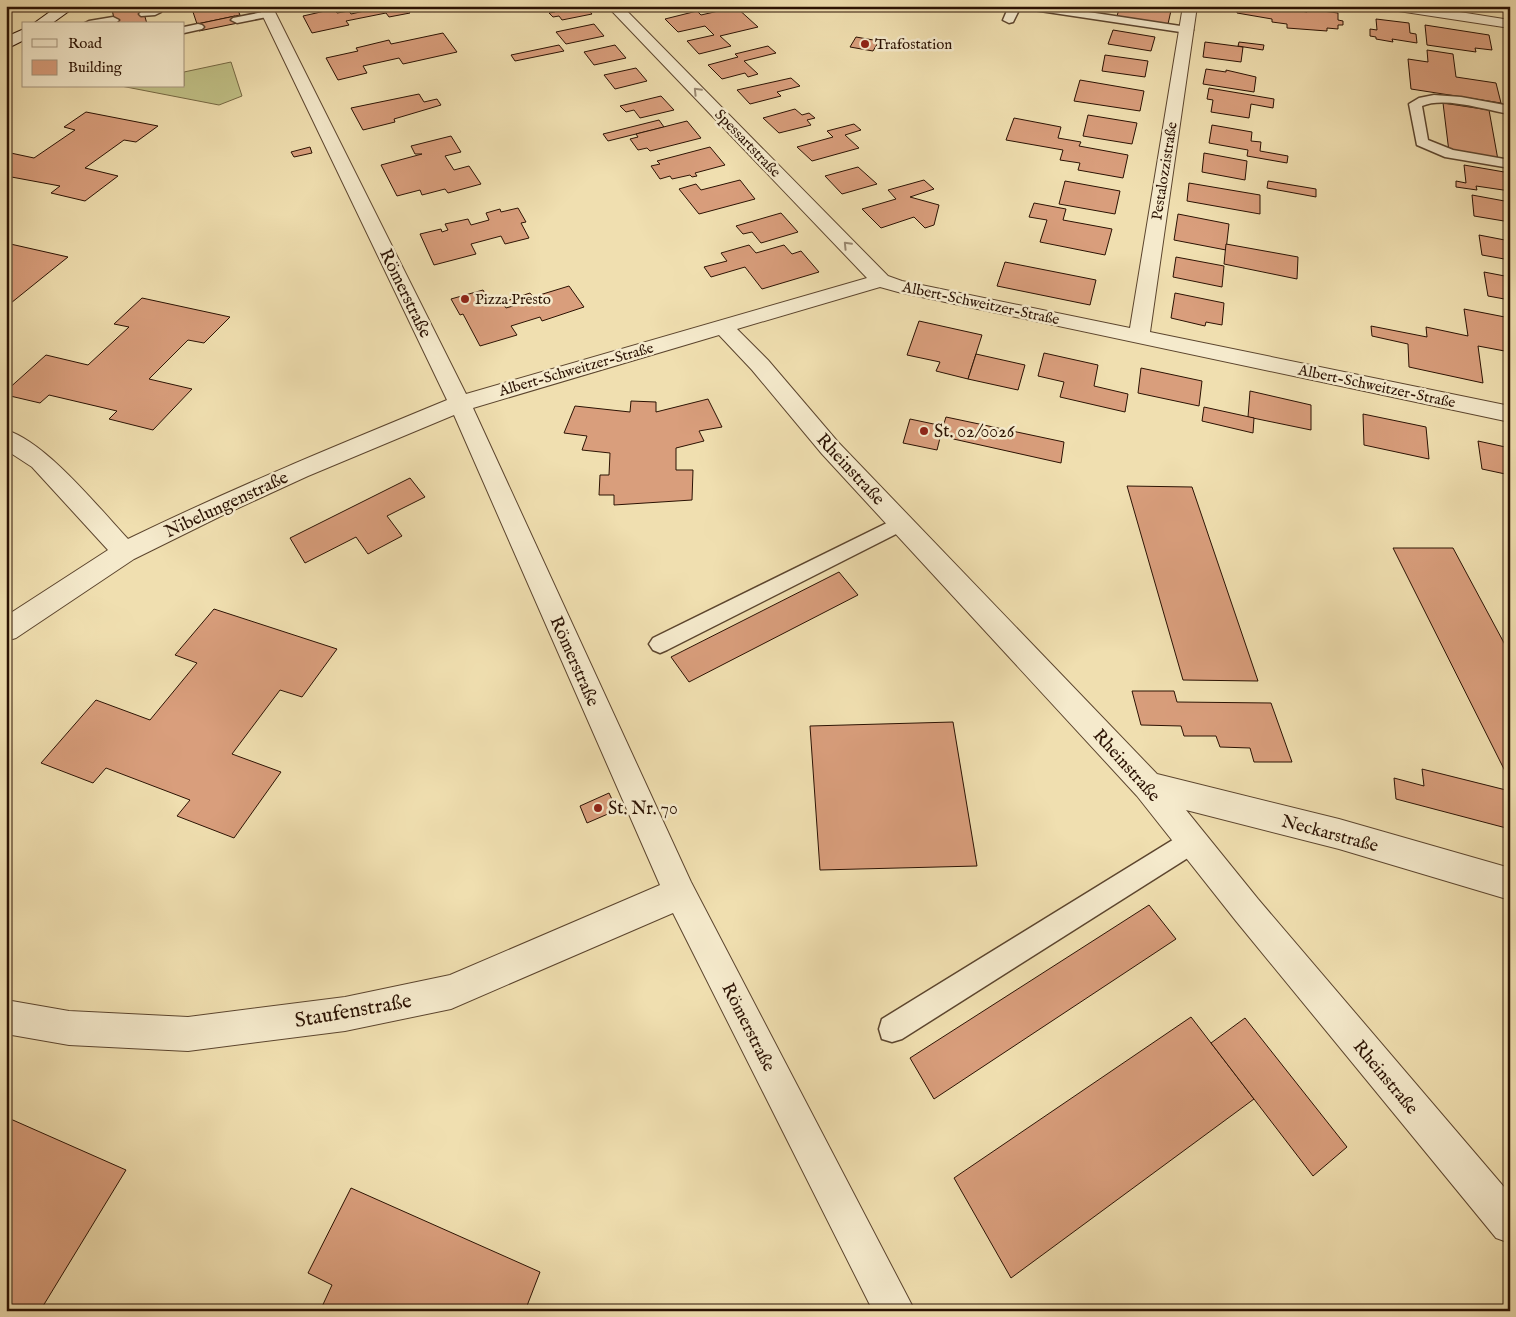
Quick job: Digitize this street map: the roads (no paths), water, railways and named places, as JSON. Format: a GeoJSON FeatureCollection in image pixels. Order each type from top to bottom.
{"type":"FeatureCollection","features":[{"type":"Feature","properties":{"kind":"street"},"geometry":{"type":"LineString","coordinates":[[43,22],[69,6]]}},
{"type":"Feature","properties":{"kind":"street","name":"Spessartstraße"},"geometry":{"type":"LineString","coordinates":[[614,6],[881,280]]}},
{"type":"Feature","properties":{"kind":"street","name":"Pestalozzistraße"},"geometry":{"type":"LineString","coordinates":[[1139,336],[1190,6]]}},
{"type":"Feature","properties":{"kind":"street"},"geometry":{"type":"LineString","coordinates":[[1392,6],[1510,24]]}},
{"type":"Feature","properties":{"kind":"street","name":"Römerstraße"},"geometry":{"type":"LineString","coordinates":[[266,10],[460,404],[680,893],[895,1311]]}},
{"type":"Feature","properties":{"kind":"street"},"geometry":{"type":"LineString","coordinates":[[6,44],[22,34]]}},
{"type":"Feature","properties":{"kind":"street","name":"Albert-Schweitzer-Straße"},"geometry":{"type":"LineString","coordinates":[[460,404],[881,280],[898,286],[1510,414]]}},
{"type":"Feature","properties":{"kind":"street","name":"Rheinstraße"},"geometry":{"type":"LineString","coordinates":[[722,326],[760,365],[830,448],[1148,786],[1247,910],[1510,1224]]}},
{"type":"Feature","properties":{"kind":"street","name":"Nibelungenstraße"},"geometry":{"type":"LineString","coordinates":[[6,630],[125,552],[212,509],[300,470],[460,404]]}},
{"type":"Feature","properties":{"kind":"street"},"geometry":{"type":"LineString","coordinates":[[6,438],[40,461],[125,552]]}},
{"type":"Feature","properties":{"kind":"street","name":"Neckarstraße"},"geometry":{"type":"LineString","coordinates":[[1148,786],[1339,834],[1510,884]]}},
{"type":"Feature","properties":{"kind":"street","name":"Staufenstraße"},"geometry":{"type":"LineString","coordinates":[[6,1017],[69,1028],[188,1034],[345,1014],[452,992],[680,893]]}},
{"type":"Feature","properties":{"kind":"lane"},"geometry":{"type":"LineString","coordinates":[[1009,20],[1015,6]]}},
{"type":"Feature","properties":{"kind":"lane"},"geometry":{"type":"LineString","coordinates":[[1024,6],[1187,30]]}},
{"type":"Feature","properties":{"kind":"lane"},"geometry":{"type":"LineString","coordinates":[[237,20],[266,10]]}},
{"type":"Feature","properties":{"kind":"lane"},"geometry":{"type":"LineString","coordinates":[[101,22],[113,20]]}},
{"type":"Feature","properties":{"kind":"lane"},"geometry":{"type":"LineString","coordinates":[[185,30],[198,27]]}},
{"type":"Feature","properties":{"kind":"lane"},"geometry":{"type":"LineString","coordinates":[[1510,110],[1439,99],[1421,100],[1415,104],[1422,142],[1425,144],[1450,154],[1510,164]]}},
{"type":"Feature","properties":{"kind":"lane"},"geometry":{"type":"LineString","coordinates":[[660,644],[901,523]]}},
{"type":"Feature","properties":{"kind":"lane"},"geometry":{"type":"LineString","coordinates":[[892,1029],[1192,841]]}},
{"type":"Feature","properties":{"kind":"place","name":"Trafostation"},"geometry":{"type":"Point","coordinates":[865,44]}},
{"type":"Feature","properties":{"kind":"place","name":"Pizza Presto"},"geometry":{"type":"Point","coordinates":[465,299]}},
{"type":"Feature","properties":{"kind":"place","name":"St. 02/0026"},"geometry":{"type":"Point","coordinates":[924,431]}},
{"type":"Feature","properties":{"kind":"place","name":"St. Nr. 70"},"geometry":{"type":"Point","coordinates":[598,808]}}]}
